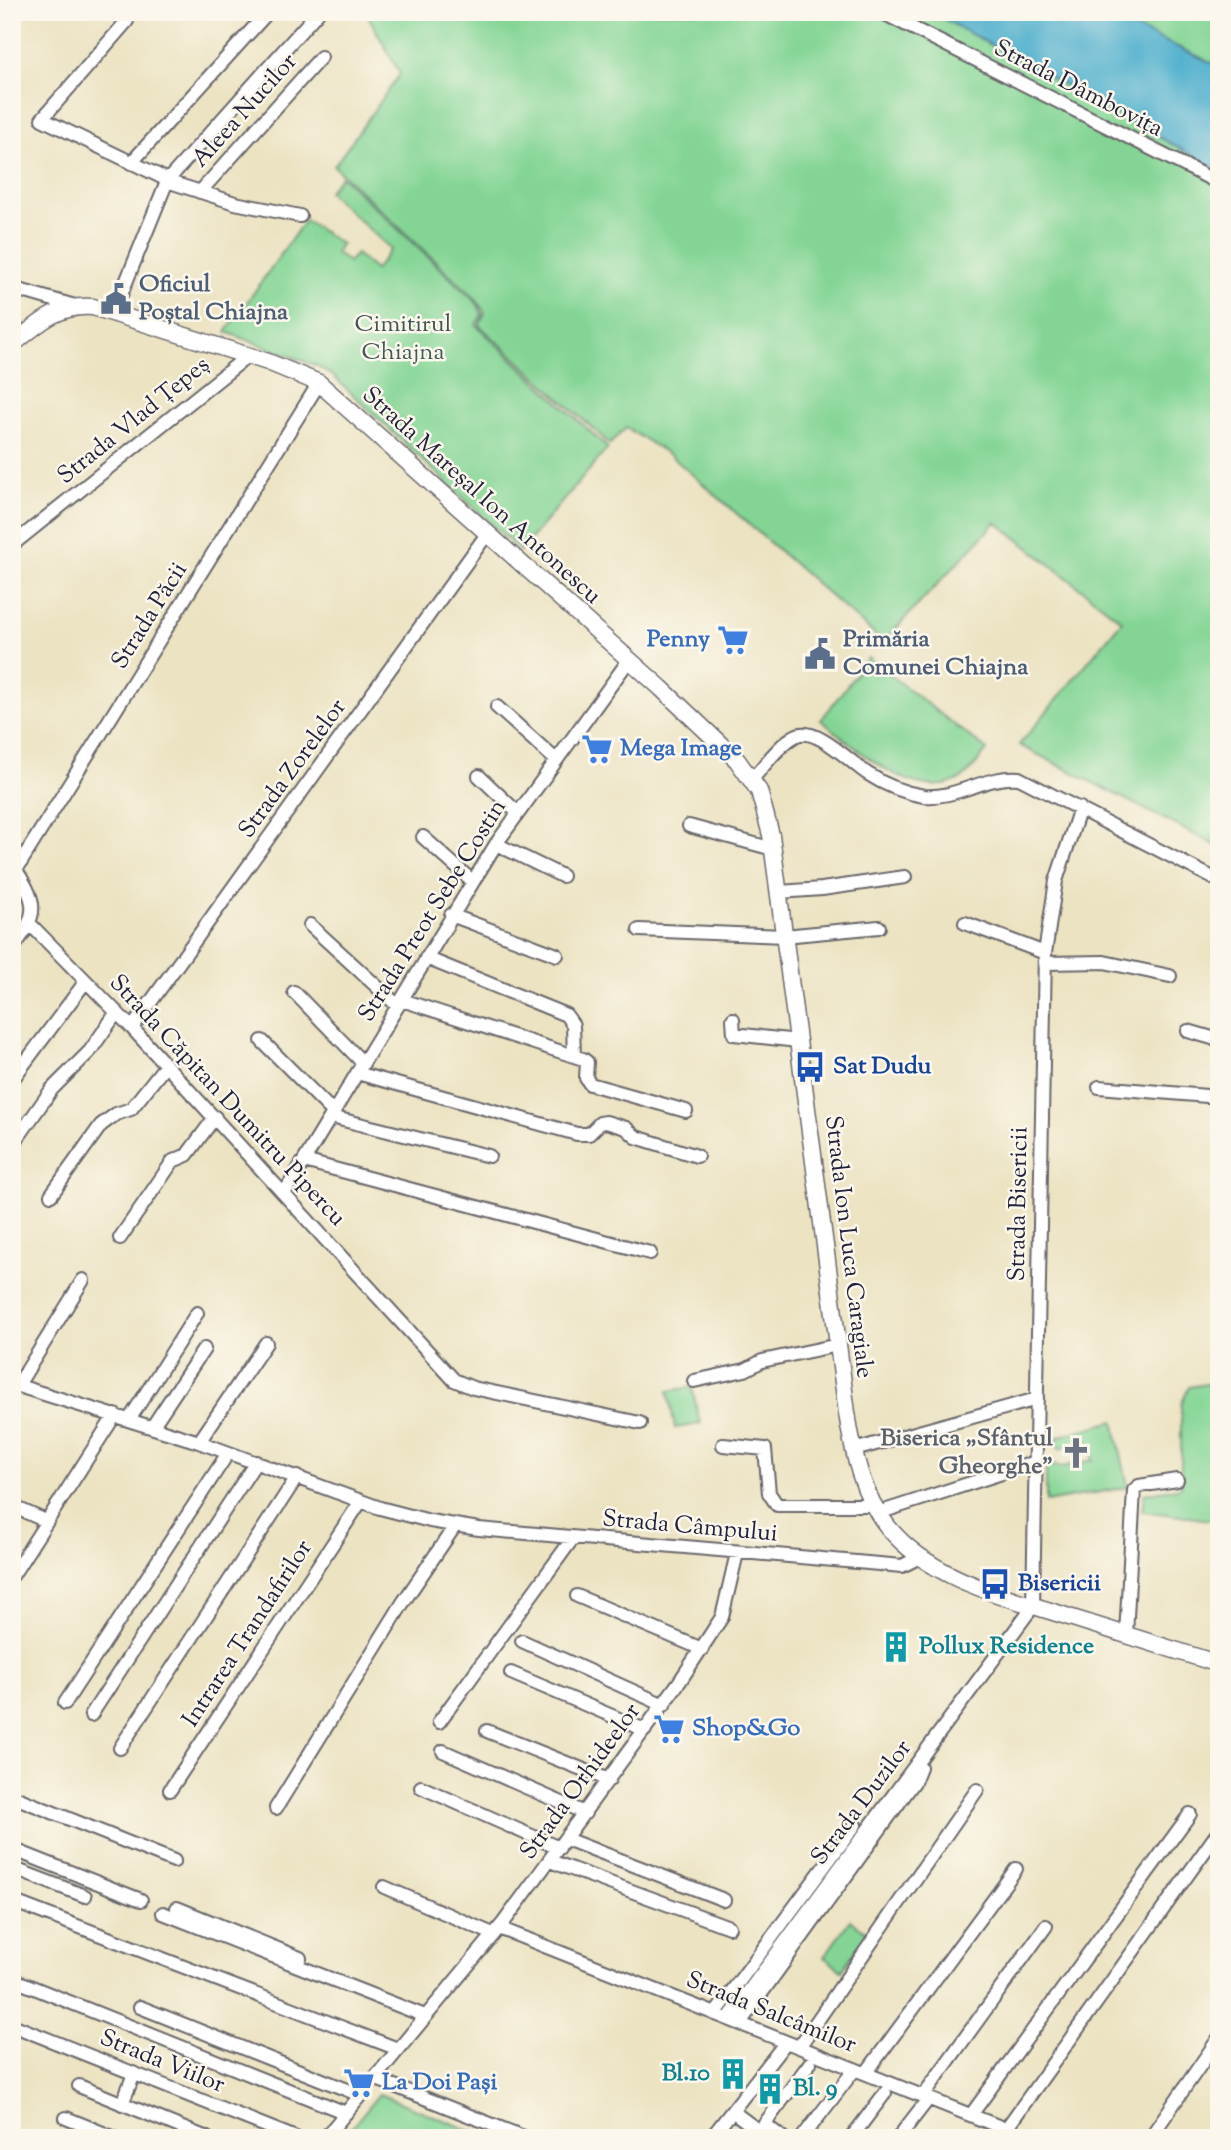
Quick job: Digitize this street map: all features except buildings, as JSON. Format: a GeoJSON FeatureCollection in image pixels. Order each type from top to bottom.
{"type":"FeatureCollection","features":[{"type":"Feature","properties":{"kind":"main road","name":"Strada Mareșal Ion Antonescu"},"geometry":{"type":"LineString","coordinates":[[12,345],[56,312],[75,306],[114,312],[249,355],[319,383],[335,394],[629,660]]}},
{"type":"Feature","properties":{"kind":"main road","name":"Strada Ion Luca Caragiale"},"geometry":{"type":"LineString","coordinates":[[629,660],[753,778],[766,810],[854,1450],[875,1509],[899,1539],[920,1557],[969,1583],[1030,1609],[1219,1664]]}},
{"type":"Feature","properties":{"kind":"street","name":"Aleea Nucilor"},"geometry":{"type":"LineString","coordinates":[[131,163],[268,12]]}},
{"type":"Feature","properties":{"kind":"street","name":"Aleea Nucilor"},"geometry":{"type":"LineString","coordinates":[[114,312],[167,181],[318,12]]}},
{"type":"Feature","properties":{"kind":"street","name":"Strada Dâmbovița"},"geometry":{"type":"LineString","coordinates":[[881,12],[1219,183]]}},
{"type":"Feature","properties":{"kind":"street","name":"Aleea Nucilor"},"geometry":{"type":"LineString","coordinates":[[127,21],[42,119],[167,181],[200,192],[300,216]]}},
{"type":"Feature","properties":{"kind":"street","name":"Aleea Nucilor"},"geometry":{"type":"LineString","coordinates":[[200,192],[321,57]]}},
{"type":"Feature","properties":{"kind":"street"},"geometry":{"type":"LineString","coordinates":[[12,288],[75,306]]}},
{"type":"Feature","properties":{"kind":"street","name":"Strada Vlad Țepeș"},"geometry":{"type":"LineString","coordinates":[[12,545],[249,355]]}},
{"type":"Feature","properties":{"kind":"street","name":"Strada Păcii"},"geometry":{"type":"LineString","coordinates":[[14,867],[319,383]]}},
{"type":"Feature","properties":{"kind":"street","name":"Strada Zorelelor"},"geometry":{"type":"LineString","coordinates":[[132,1028],[487,534]]}},
{"type":"Feature","properties":{"kind":"street","name":"Strada Preot Sebe Costin"},"geometry":{"type":"LineString","coordinates":[[285,1192],[472,881],[629,660]]}},
{"type":"Feature","properties":{"kind":"street"},"geometry":{"type":"LineString","coordinates":[[497,707],[556,760]]}},
{"type":"Feature","properties":{"kind":"street"},"geometry":{"type":"LineString","coordinates":[[753,778],[793,737],[804,733],[820,738],[867,774],[905,791],[927,796],[947,795],[998,779],[1019,778],[1219,881]]}},
{"type":"Feature","properties":{"kind":"street"},"geometry":{"type":"LineString","coordinates":[[479,776],[518,813]]}},
{"type":"Feature","properties":{"kind":"street","name":"Strada Bisericii"},"geometry":{"type":"LineString","coordinates":[[1030,1609],[1036,1462],[1045,958],[1056,881],[1080,808]]}},
{"type":"Feature","properties":{"kind":"street"},"geometry":{"type":"LineString","coordinates":[[689,826],[773,849]]}},
{"type":"Feature","properties":{"kind":"street"},"geometry":{"type":"LineString","coordinates":[[423,837],[472,881]]}},
{"type":"Feature","properties":{"kind":"street"},"geometry":{"type":"LineString","coordinates":[[496,844],[562,876]]}},
{"type":"Feature","properties":{"kind":"street"},"geometry":{"type":"LineString","coordinates":[[12,949],[31,925],[33,906],[14,867]]}},
{"type":"Feature","properties":{"kind":"street"},"geometry":{"type":"LineString","coordinates":[[779,892],[822,889],[905,877]]}},
{"type":"Feature","properties":{"kind":"street"},"geometry":{"type":"LineString","coordinates":[[451,915],[556,955]]}},
{"type":"Feature","properties":{"kind":"street"},"geometry":{"type":"LineString","coordinates":[[965,923],[1045,958],[1104,962],[1170,976]]}},
{"type":"Feature","properties":{"kind":"street","name":"Strada Căpitan Dumitru Pipercu"},"geometry":{"type":"LineString","coordinates":[[31,925],[117,1012],[285,1192],[454,1380],[473,1388],[640,1423]]}},
{"type":"Feature","properties":{"kind":"street"},"geometry":{"type":"LineString","coordinates":[[310,925],[400,1003],[574,1056],[587,1062],[586,1078],[590,1084],[685,1111]]}},
{"type":"Feature","properties":{"kind":"street"},"geometry":{"type":"LineString","coordinates":[[639,930],[785,936],[879,927]]}},
{"type":"Feature","properties":{"kind":"street"},"geometry":{"type":"LineString","coordinates":[[426,958],[566,1015],[573,1025],[574,1056]]}},
{"type":"Feature","properties":{"kind":"street"},"geometry":{"type":"LineString","coordinates":[[12,1080],[86,981]]}},
{"type":"Feature","properties":{"kind":"street"},"geometry":{"type":"LineString","coordinates":[[294,992],[360,1068],[577,1134],[589,1134],[600,1123],[606,1122],[626,1128],[636,1137],[697,1156]]}},
{"type":"Feature","properties":{"kind":"street"},"geometry":{"type":"LineString","coordinates":[[12,1146],[52,1090],[90,1051],[117,1012]]}},
{"type":"Feature","properties":{"kind":"street"},"geometry":{"type":"LineString","coordinates":[[733,1019],[734,1034],[798,1041]]}},
{"type":"Feature","properties":{"kind":"street"},"geometry":{"type":"LineString","coordinates":[[1188,1031],[1219,1040]]}},
{"type":"Feature","properties":{"kind":"street"},"geometry":{"type":"LineString","coordinates":[[262,1041],[332,1115],[489,1156]]}},
{"type":"Feature","properties":{"kind":"street"},"geometry":{"type":"LineString","coordinates":[[51,1195],[102,1125],[116,1114],[131,1110],[166,1065]]}},
{"type":"Feature","properties":{"kind":"street"},"geometry":{"type":"LineString","coordinates":[[1099,1087],[1219,1097]]}},
{"type":"Feature","properties":{"kind":"street"},"geometry":{"type":"LineString","coordinates":[[120,1238],[173,1161],[187,1155],[215,1117]]}},
{"type":"Feature","properties":{"kind":"street"},"geometry":{"type":"LineString","coordinates":[[304,1161],[650,1252]]}},
{"type":"Feature","properties":{"kind":"street"},"geometry":{"type":"LineString","coordinates":[[15,1385],[83,1280]]}},
{"type":"Feature","properties":{"kind":"street"},"geometry":{"type":"LineString","coordinates":[[129,1420],[197,1313]]}},
{"type":"Feature","properties":{"kind":"street"},"geometry":{"type":"LineString","coordinates":[[199,1443],[266,1343]]}},
{"type":"Feature","properties":{"kind":"street"},"geometry":{"type":"LineString","coordinates":[[694,1381],[745,1370],[762,1361],[838,1346]]}},
{"type":"Feature","properties":{"kind":"street"},"geometry":{"type":"LineString","coordinates":[[152,1427],[204,1349]]}},
{"type":"Feature","properties":{"kind":"street","name":"Strada Câmpului"},"geometry":{"type":"LineString","coordinates":[[15,1385],[228,1452],[360,1501],[455,1526],[902,1566],[920,1557]]}},
{"type":"Feature","properties":{"kind":"street"},"geometry":{"type":"LineString","coordinates":[[854,1450],[1037,1399]]}},
{"type":"Feature","properties":{"kind":"street"},"geometry":{"type":"LineString","coordinates":[[12,1576],[115,1415]]}},
{"type":"Feature","properties":{"kind":"street"},"geometry":{"type":"LineString","coordinates":[[723,1445],[765,1449],[769,1493],[777,1505],[875,1509],[1036,1462]]}},
{"type":"Feature","properties":{"kind":"street"},"geometry":{"type":"LineString","coordinates":[[65,1703],[228,1452]]}},
{"type":"Feature","properties":{"kind":"street"},"geometry":{"type":"LineString","coordinates":[[91,1715],[256,1462]]}},
{"type":"Feature","properties":{"kind":"street"},"geometry":{"type":"LineString","coordinates":[[120,1748],[298,1478]]}},
{"type":"Feature","properties":{"kind":"street"},"geometry":{"type":"LineString","coordinates":[[1126,1635],[1134,1490],[1139,1486],[1177,1480]]}},
{"type":"Feature","properties":{"kind":"street","name":"Intrarea Trandafirilor"},"geometry":{"type":"LineString","coordinates":[[170,1790],[360,1501]]}},
{"type":"Feature","properties":{"kind":"street"},"geometry":{"type":"LineString","coordinates":[[12,1506],[46,1521]]}},
{"type":"Feature","properties":{"kind":"street"},"geometry":{"type":"LineString","coordinates":[[276,1808],[404,1601],[455,1526]]}},
{"type":"Feature","properties":{"kind":"street"},"geometry":{"type":"LineString","coordinates":[[439,1722],[573,1538]]}},
{"type":"Feature","properties":{"kind":"street"},"geometry":{"type":"LineString","coordinates":[[12,1548],[25,1555]]}},
{"type":"Feature","properties":{"kind":"street","name":"Strada Orhideelor"},"geometry":{"type":"LineString","coordinates":[[325,2138],[496,1931],[563,1844],[663,1705],[725,1610],[737,1553]]}},
{"type":"Feature","properties":{"kind":"street"},"geometry":{"type":"LineString","coordinates":[[577,1596],[702,1649]]}},
{"type":"Feature","properties":{"kind":"street","name":"Strada Duzilor"},"geometry":{"type":"LineString","coordinates":[[728,2019],[1030,1609]]}},
{"type":"Feature","properties":{"kind":"street"},"geometry":{"type":"LineString","coordinates":[[522,1641],[663,1705]]}},
{"type":"Feature","properties":{"kind":"street"},"geometry":{"type":"LineString","coordinates":[[511,1673],[645,1730]]}},
{"type":"Feature","properties":{"kind":"street"},"geometry":{"type":"LineString","coordinates":[[487,1731],[609,1780]]}},
{"type":"Feature","properties":{"kind":"street"},"geometry":{"type":"LineString","coordinates":[[443,1751],[585,1813]]}},
{"type":"Feature","properties":{"kind":"street"},"geometry":{"type":"LineString","coordinates":[[422,1787],[563,1844],[724,1900]]}},
{"type":"Feature","properties":{"kind":"street"},"geometry":{"type":"LineString","coordinates":[[711,2138],[792,2044],[977,1790]]}},
{"type":"Feature","properties":{"kind":"street"},"geometry":{"type":"LineString","coordinates":[[12,1796],[174,1861]]}},
{"type":"Feature","properties":{"kind":"street"},"geometry":{"type":"LineString","coordinates":[[971,2115],[1190,1814]]}},
{"type":"Feature","properties":{"kind":"street"},"geometry":{"type":"LineString","coordinates":[[728,2019],[855,1825]]}},
{"type":"Feature","properties":{"kind":"street"},"geometry":{"type":"LineString","coordinates":[[1006,2129],[1219,1831]]}},
{"type":"Feature","properties":{"kind":"street"},"geometry":{"type":"LineString","coordinates":[[12,1849],[141,1900]]}},
{"type":"Feature","properties":{"kind":"street"},"geometry":{"type":"LineString","coordinates":[[550,1861],[729,1927]]}},
{"type":"Feature","properties":{"kind":"street"},"geometry":{"type":"LineString","coordinates":[[12,1868],[85,1896]]}},
{"type":"Feature","properties":{"kind":"street"},"geometry":{"type":"LineString","coordinates":[[802,2138],[860,2071],[1016,1869]]}},
{"type":"Feature","properties":{"kind":"street","name":"Strada Salcâmilor"},"geometry":{"type":"LineString","coordinates":[[384,1887],[1028,2138]]}},
{"type":"Feature","properties":{"kind":"street"},"geometry":{"type":"LineString","coordinates":[[12,1901],[398,2049]]}},
{"type":"Feature","properties":{"kind":"street"},"geometry":{"type":"LineString","coordinates":[[177,1908],[427,2013]]}},
{"type":"Feature","properties":{"kind":"street"},"geometry":{"type":"LineString","coordinates":[[163,1913],[427,2013]]}},
{"type":"Feature","properties":{"kind":"street"},"geometry":{"type":"LineString","coordinates":[[898,2138],[1046,1926]]}},
{"type":"Feature","properties":{"kind":"street"},"geometry":{"type":"LineString","coordinates":[[12,1979],[346,2113]]}},
{"type":"Feature","properties":{"kind":"street"},"geometry":{"type":"LineString","coordinates":[[141,2007],[360,2095]]}},
{"type":"Feature","properties":{"kind":"street","name":"Strada Viilor"},"geometry":{"type":"LineString","coordinates":[[12,2025],[296,2138]]}},
{"type":"Feature","properties":{"kind":"street"},"geometry":{"type":"LineString","coordinates":[[1150,2138],[1219,2038]]}},
{"type":"Feature","properties":{"kind":"street"},"geometry":{"type":"LineString","coordinates":[[759,2131],[810,2063]]}},
{"type":"Feature","properties":{"kind":"street"},"geometry":{"type":"LineString","coordinates":[[122,2104],[134,2074]]}},
{"type":"Feature","properties":{"kind":"street"},"geometry":{"type":"LineString","coordinates":[[374,2078],[526,2138]]}},
{"type":"Feature","properties":{"kind":"street"},"geometry":{"type":"LineString","coordinates":[[79,2086],[207,2138]]}},
{"type":"Feature","properties":{"kind":"street"},"geometry":{"type":"LineString","coordinates":[[851,2138],[885,2093]]}},
{"type":"Feature","properties":{"kind":"street"},"geometry":{"type":"LineString","coordinates":[[732,2111],[759,2131],[783,2138]]}},
{"type":"Feature","properties":{"kind":"street"},"geometry":{"type":"LineString","coordinates":[[66,2118],[115,2138]]}},
{"type":"Feature","properties":{"kind":"green space"},"geometry":{"type":"Polygon","coordinates":[[[366,12],[931,12],[1219,170],[1219,847],[1019,745],[1122,621],[996,522],[883,642],[670,455],[626,428],[610,444],[479,325],[485,313],[476,299],[334,166],[400,74],[366,12]]]}},
{"type":"Feature","properties":{"kind":"green space"},"geometry":{"type":"Polygon","coordinates":[[[1101,12],[1219,12],[1219,66],[1101,12]]]}},
{"type":"Feature","properties":{"kind":"green space","name":"Cimitirul Chiajna"},"geometry":{"type":"Polygon","coordinates":[[[341,176],[477,303],[482,314],[476,325],[608,448],[520,551],[333,376],[317,366],[226,332],[305,220],[341,244],[336,253],[348,262],[356,254],[375,270],[391,249],[328,192],[341,176]]]}},
{"type":"Feature","properties":{"kind":"green space"},"geometry":{"type":"Polygon","coordinates":[[[868,658],[987,750],[966,775],[944,785],[925,785],[906,779],[868,757],[821,720],[868,658]]]}},
{"type":"Feature","properties":{"kind":"green space"},"geometry":{"type":"Polygon","coordinates":[[[1219,1382],[1219,1521],[1142,1511],[1144,1494],[1181,1487],[1181,1405],[1189,1387],[1219,1382]]]}},
{"type":"Feature","properties":{"kind":"green space"},"geometry":{"type":"Polygon","coordinates":[[[692,1387],[700,1424],[675,1428],[668,1391],[692,1387]]]}},
{"type":"Feature","properties":{"kind":"green space"},"geometry":{"type":"Polygon","coordinates":[[[1114,1421],[1128,1487],[1046,1502],[1046,1464],[1063,1467],[1093,1460],[1088,1441],[1059,1449],[1057,1437],[1114,1421]]]}},
{"type":"Feature","properties":{"kind":"green space"},"geometry":{"type":"Polygon","coordinates":[[[850,1920],[868,1933],[842,1970],[824,1957],[850,1920]]]}},
{"type":"Feature","properties":{"kind":"green space"},"geometry":{"type":"Polygon","coordinates":[[[379,2094],[489,2138],[343,2138],[379,2094]]]}},
{"type":"Feature","properties":{"kind":"water"},"geometry":{"type":"Polygon","coordinates":[[[931,12],[1101,12],[1219,66],[1219,170],[931,12]]]}},
{"type":"Feature","properties":{"kind":"place","name":"Oficiul Poștal Chiajna"},"geometry":{"type":"Point","coordinates":[116,299]}},
{"type":"Feature","properties":{"kind":"place","name":"Penny"},"geometry":{"type":"Point","coordinates":[733,640]}},
{"type":"Feature","properties":{"kind":"place","name":"Primăria Comunei Chiajna"},"geometry":{"type":"Point","coordinates":[820,654]}},
{"type":"Feature","properties":{"kind":"place","name":"Mega Image"},"geometry":{"type":"Point","coordinates":[597,749]}},
{"type":"Feature","properties":{"kind":"place","name":"Sat Dudu"},"geometry":{"type":"Point","coordinates":[810,1067]}},
{"type":"Feature","properties":{"kind":"place","name":"Biserica „Sfântul Gheorghe”"},"geometry":{"type":"Point","coordinates":[1076,1453]}},
{"type":"Feature","properties":{"kind":"place","name":"Bisericii"},"geometry":{"type":"Point","coordinates":[995,1584]}},
{"type":"Feature","properties":{"kind":"place","name":"Pollux Residence"},"geometry":{"type":"Point","coordinates":[896,1647]}},
{"type":"Feature","properties":{"kind":"place","name":"Shop&Go"},"geometry":{"type":"Point","coordinates":[669,1729]}},
{"type":"Feature","properties":{"kind":"place","name":"Bl.10"},"geometry":{"type":"Point","coordinates":[733,2074]}},
{"type":"Feature","properties":{"kind":"place","name":"La Doi Pași"},"geometry":{"type":"Point","coordinates":[359,2083]}},
{"type":"Feature","properties":{"kind":"place","name":"Bl. 9"},"geometry":{"type":"Point","coordinates":[770,2089]}}]}
